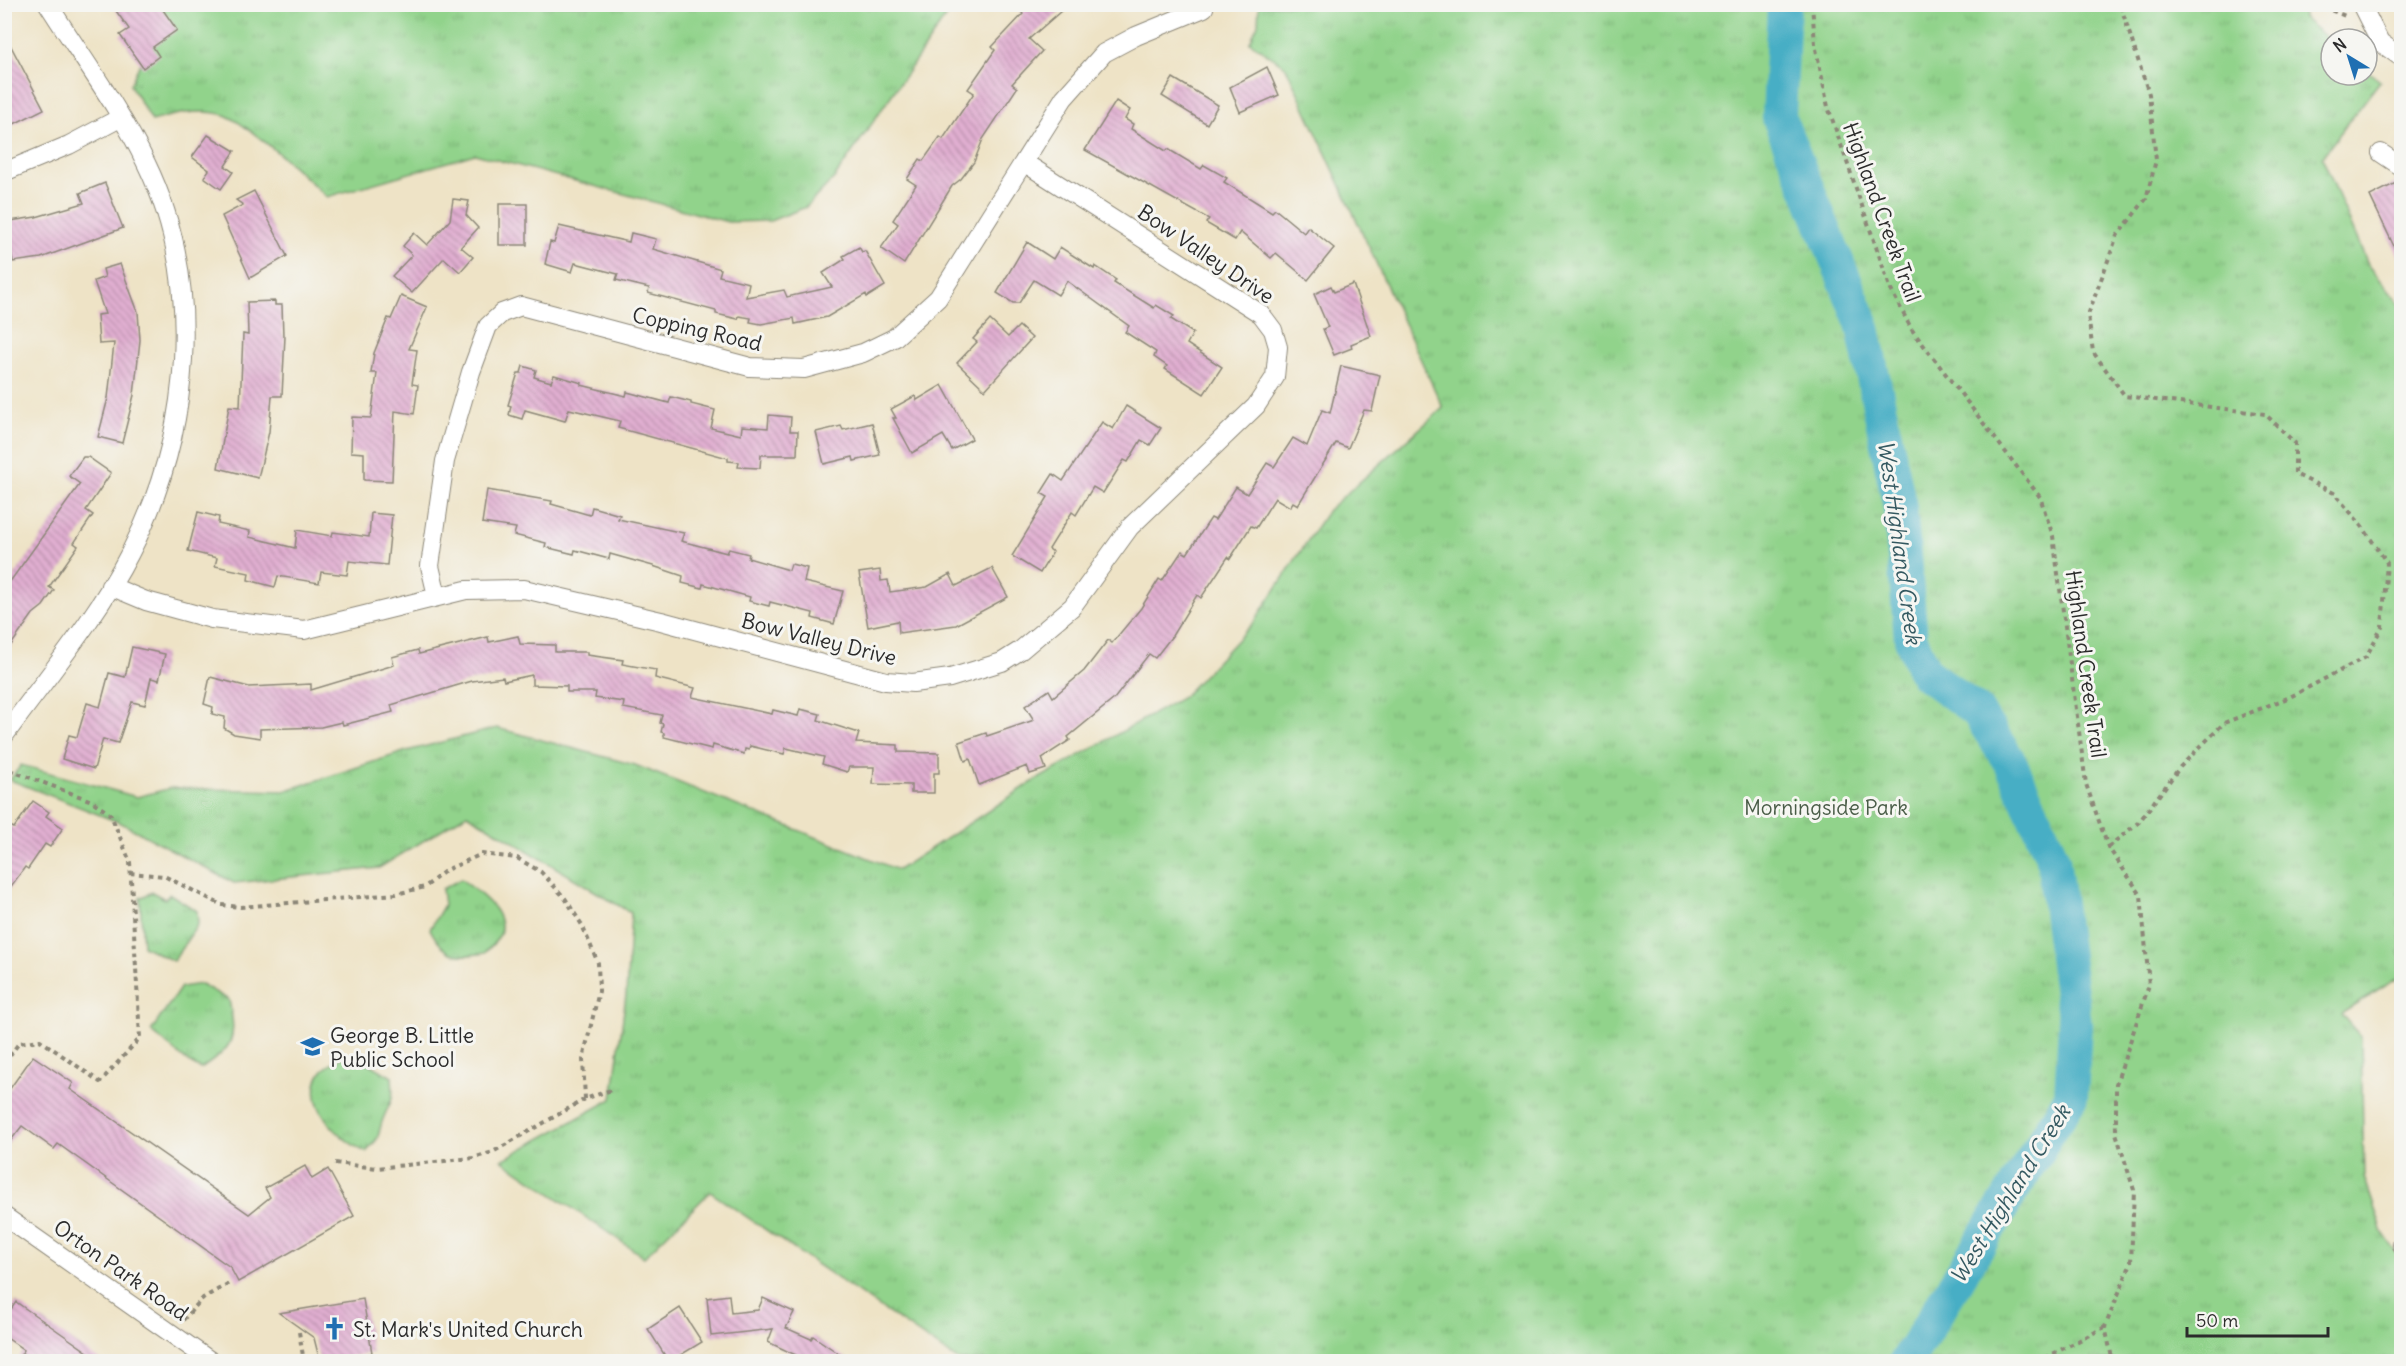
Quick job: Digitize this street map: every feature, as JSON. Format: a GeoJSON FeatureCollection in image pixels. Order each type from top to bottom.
{"type":"FeatureCollection","features":[{"type":"Feature","properties":{"kind":"street"},"geometry":{"type":"LineString","coordinates":[[4,736],[111,586],[137,539],[163,473],[181,391],[183,337],[180,283],[163,204],[145,161],[48,4]]}},
{"type":"Feature","properties":{"kind":"street"},"geometry":{"type":"LineString","coordinates":[[2361,4],[2380,42],[2402,58]]}},
{"type":"Feature","properties":{"kind":"street","name":"Copping Road"},"geometry":{"type":"LineString","coordinates":[[437,596],[430,566],[445,461],[479,349],[488,326],[502,313],[521,306],[742,366],[804,369],[838,362],[863,353],[894,338],[938,298],[1064,98],[1104,53],[1136,36],[1204,8]]}},
{"type":"Feature","properties":{"kind":"street"},"geometry":{"type":"LineString","coordinates":[[4,172],[69,145],[120,118]]}},
{"type":"Feature","properties":{"kind":"street"},"geometry":{"type":"LineString","coordinates":[[2381,153],[2402,167]]}},
{"type":"Feature","properties":{"kind":"street","name":"Bow Valley Drive"},"geometry":{"type":"LineString","coordinates":[[111,586],[146,601],[212,619],[304,630],[466,590],[524,589],[661,621],[886,681],[913,682],[959,676],[1002,662],[1021,650],[1072,607],[1130,527],[1256,406],[1275,377],[1279,362],[1273,330],[1261,314],[1025,163]]}},
{"type":"Feature","properties":{"kind":"street","name":"Orton Park Road"},"geometry":{"type":"LineString","coordinates":[[4,1216],[212,1362]]}},
{"type":"Feature","properties":{"kind":"path","name":"Highland Creek Trail"},"geometry":{"type":"LineString","coordinates":[[1812,4],[1815,44],[1828,107],[1891,290],[1912,330],[2040,497],[2054,536],[2086,784],[2108,848],[2141,895],[2150,985],[2116,1084],[2116,1133],[2134,1190],[2131,1263],[2105,1327]]}},
{"type":"Feature","properties":{"kind":"path"},"geometry":{"type":"LineString","coordinates":[[2108,848],[2139,822],[2180,767],[2224,723],[2290,697],[2366,657],[2382,627],[2387,563],[2362,526],[2334,493],[2295,474],[2295,443],[2265,414],[2125,396],[2093,352],[2088,315],[2117,236],[2146,199],[2156,160],[2149,94],[2120,4]]}},
{"type":"Feature","properties":{"kind":"path"},"geometry":{"type":"LineString","coordinates":[[2315,4],[2334,13],[2369,22]]}},
{"type":"Feature","properties":{"kind":"path"},"geometry":{"type":"LineString","coordinates":[[4,1063],[19,1043],[40,1040],[100,1082],[140,1038],[130,862],[111,815],[92,801],[12,771]]}},
{"type":"Feature","properties":{"kind":"path"},"geometry":{"type":"LineString","coordinates":[[130,873],[164,876],[222,905],[240,907],[396,894],[425,886],[446,870],[482,854],[517,858],[541,873],[564,898],[582,925],[598,963],[599,991],[588,1028],[584,1059],[585,1099]]}},
{"type":"Feature","properties":{"kind":"path"},"geometry":{"type":"LineString","coordinates":[[335,1163],[377,1168],[473,1158],[493,1152],[585,1099],[611,1090]]}},
{"type":"Feature","properties":{"kind":"path"},"geometry":{"type":"LineString","coordinates":[[173,1334],[192,1308],[231,1282]]}},
{"type":"Feature","properties":{"kind":"path"},"geometry":{"type":"LineString","coordinates":[[2037,1362],[2105,1327],[2113,1362]]}},
{"type":"Feature","properties":{"kind":"path"},"geometry":{"type":"LineString","coordinates":[[299,1332],[304,1362]]}},
{"type":"Feature","properties":{"kind":"green space"},"geometry":{"type":"Polygon","coordinates":[[[158,5],[954,5],[835,177],[806,207],[770,221],[728,222],[475,154],[327,197],[275,150],[231,118],[221,114],[194,112],[152,121],[130,85],[143,57],[158,5]]]}},
{"type":"Feature","properties":{"kind":"green space","name":"Morningside Park"},"geometry":{"type":"Polygon","coordinates":[[[1259,5],[2303,5],[2303,18],[2319,31],[2319,87],[2375,87],[2322,157],[2368,264],[2401,306],[2401,976],[2341,1014],[2361,1037],[2364,1177],[2383,1233],[2401,1259],[2401,1361],[959,1361],[710,1192],[644,1257],[502,1160],[612,1099],[626,995],[631,913],[467,814],[379,868],[234,883],[123,824],[10,780],[21,765],[137,797],[171,788],[284,791],[407,751],[497,728],[635,765],[898,870],[1031,783],[1183,697],[1254,622],[1328,510],[1443,408],[1286,67],[1250,42],[1258,24],[1259,5]]]}},
{"type":"Feature","properties":{"kind":"green space"},"geometry":{"type":"Polygon","coordinates":[[[461,879],[489,902],[499,917],[500,934],[485,953],[458,955],[452,953],[441,945],[430,929],[444,905],[442,889],[461,879]]]}},
{"type":"Feature","properties":{"kind":"green space"},"geometry":{"type":"Polygon","coordinates":[[[152,892],[165,899],[170,894],[197,911],[198,924],[173,961],[143,946],[140,898],[152,892]]]}},
{"type":"Feature","properties":{"kind":"green space"},"geometry":{"type":"Polygon","coordinates":[[[201,984],[229,1000],[233,1024],[230,1041],[226,1048],[201,1069],[188,1062],[151,1031],[181,987],[201,984]]]}},
{"type":"Feature","properties":{"kind":"green space"},"geometry":{"type":"Polygon","coordinates":[[[346,1055],[367,1062],[392,1077],[392,1100],[377,1139],[366,1152],[334,1129],[319,1107],[316,1095],[316,1083],[322,1071],[346,1055]]]}},
{"type":"Feature","properties":{"kind":"building"},"geometry":{"type":"Polygon","coordinates":[[[111,4],[159,4],[177,30],[153,47],[159,56],[143,68],[120,35],[129,29],[111,4]]]}},
{"type":"Feature","properties":{"kind":"building"},"geometry":{"type":"Polygon","coordinates":[[[1014,4],[1069,4],[1029,39],[1042,51],[1012,84],[1017,88],[983,139],[974,162],[961,179],[952,186],[904,264],[881,248],[898,224],[893,220],[916,185],[907,179],[920,159],[923,161],[940,137],[943,139],[974,93],[968,89],[995,50],[992,47],[1023,14],[1014,4]]]}},
{"type":"Feature","properties":{"kind":"building"},"geometry":{"type":"Polygon","coordinates":[[[4,33],[44,109],[4,129],[4,33]]]}},
{"type":"Feature","properties":{"kind":"building"},"geometry":{"type":"Polygon","coordinates":[[[1267,67],[1279,95],[1240,112],[1230,87],[1267,67]]]}},
{"type":"Feature","properties":{"kind":"building"},"geometry":{"type":"Polygon","coordinates":[[[1173,78],[1218,105],[1207,124],[1162,96],[1173,78]]]}},
{"type":"Feature","properties":{"kind":"building"},"geometry":{"type":"Polygon","coordinates":[[[1116,101],[1130,110],[1125,119],[1133,124],[1131,129],[1201,169],[1204,165],[1227,178],[1224,182],[1272,212],[1275,209],[1304,233],[1308,227],[1334,248],[1308,280],[1276,253],[1271,258],[1240,232],[1235,240],[1206,223],[1209,219],[1085,150],[1116,101]]]}},
{"type":"Feature","properties":{"kind":"building"},"geometry":{"type":"Polygon","coordinates":[[[208,135],[235,151],[225,166],[233,172],[221,189],[204,177],[209,170],[192,157],[208,135]]]}},
{"type":"Feature","properties":{"kind":"building"},"geometry":{"type":"Polygon","coordinates":[[[2402,180],[2402,263],[2370,196],[2402,180]]]}},
{"type":"Feature","properties":{"kind":"building"},"geometry":{"type":"Polygon","coordinates":[[[105,183],[123,228],[41,258],[13,262],[9,241],[4,242],[4,222],[36,217],[84,203],[80,193],[105,183]]]}},
{"type":"Feature","properties":{"kind":"building"},"geometry":{"type":"Polygon","coordinates":[[[254,191],[287,256],[250,278],[222,216],[243,205],[236,200],[254,191]]]}},
{"type":"Feature","properties":{"kind":"building"},"geometry":{"type":"Polygon","coordinates":[[[453,199],[469,201],[466,215],[478,228],[461,247],[473,257],[460,272],[444,258],[412,293],[392,276],[412,255],[403,246],[414,233],[427,245],[450,220],[453,199]]]}},
{"type":"Feature","properties":{"kind":"building"},"geometry":{"type":"Polygon","coordinates":[[[499,204],[527,204],[527,245],[499,245],[499,204]]]}},
{"type":"Feature","properties":{"kind":"building"},"geometry":{"type":"Polygon","coordinates":[[[559,226],[629,242],[631,233],[656,239],[653,249],[721,269],[719,276],[749,283],[746,297],[784,290],[787,297],[832,287],[823,273],[845,259],[843,256],[859,247],[862,252],[865,251],[885,286],[867,297],[866,294],[827,317],[795,324],[794,318],[761,324],[750,322],[751,318],[739,316],[738,319],[716,314],[716,311],[648,293],[649,288],[616,280],[618,274],[575,263],[572,272],[545,264],[550,242],[554,243],[559,226]]]}},
{"type":"Feature","properties":{"kind":"building"},"geometry":{"type":"Polygon","coordinates":[[[1027,242],[1053,259],[1060,247],[1094,269],[1095,266],[1116,280],[1114,283],[1154,308],[1156,305],[1174,316],[1171,319],[1193,333],[1187,344],[1222,367],[1204,394],[1165,369],[1167,366],[1154,357],[1156,352],[1125,332],[1129,326],[1067,281],[1058,295],[1034,280],[1019,303],[1013,303],[997,293],[1027,242]]]}},
{"type":"Feature","properties":{"kind":"building"},"geometry":{"type":"Polygon","coordinates":[[[120,264],[138,312],[140,340],[134,395],[122,443],[98,437],[108,398],[114,343],[99,344],[97,315],[105,314],[94,281],[105,277],[103,269],[120,264]]]}},
{"type":"Feature","properties":{"kind":"building"},"geometry":{"type":"Polygon","coordinates":[[[1353,284],[1371,336],[1351,344],[1352,348],[1334,355],[1323,329],[1328,327],[1314,294],[1331,286],[1334,292],[1353,284]]]}},
{"type":"Feature","properties":{"kind":"building"},"geometry":{"type":"Polygon","coordinates":[[[401,296],[427,307],[409,349],[417,350],[412,384],[418,385],[414,414],[395,411],[392,481],[364,480],[364,453],[351,452],[352,417],[371,418],[377,373],[371,373],[374,353],[388,318],[391,319],[401,296]]]}},
{"type":"Feature","properties":{"kind":"building"},"geometry":{"type":"Polygon","coordinates":[[[275,301],[275,305],[282,305],[283,336],[285,336],[282,396],[272,396],[269,432],[258,478],[218,468],[229,406],[240,407],[243,334],[248,335],[247,302],[275,301]]]}},
{"type":"Feature","properties":{"kind":"building"},"geometry":{"type":"Polygon","coordinates":[[[990,320],[1008,337],[1019,326],[1032,338],[985,390],[957,363],[977,342],[973,339],[990,320]]]}},
{"type":"Feature","properties":{"kind":"building"},"geometry":{"type":"Polygon","coordinates":[[[523,366],[536,370],[534,377],[551,382],[554,375],[582,383],[581,385],[626,396],[627,392],[669,403],[671,397],[691,402],[691,404],[715,410],[711,428],[741,435],[742,426],[768,428],[769,415],[791,417],[790,431],[798,431],[797,455],[761,455],[760,468],[738,467],[739,462],[728,461],[728,458],[618,428],[620,421],[569,409],[565,421],[525,410],[522,419],[509,415],[511,406],[508,405],[518,373],[521,373],[523,366]]]}},
{"type":"Feature","properties":{"kind":"building"},"geometry":{"type":"Polygon","coordinates":[[[1341,366],[1380,375],[1372,411],[1364,410],[1348,448],[1336,443],[1298,505],[1293,502],[1290,507],[1275,498],[1256,528],[1251,526],[1230,559],[1228,557],[1201,598],[1197,595],[1172,636],[1155,658],[1149,654],[1114,699],[1068,737],[1070,740],[1042,758],[1046,769],[1030,774],[1027,766],[979,785],[970,759],[965,761],[959,742],[986,733],[987,736],[1034,720],[1025,706],[1049,690],[1053,697],[1084,671],[1108,640],[1112,643],[1141,608],[1159,579],[1162,581],[1182,551],[1187,554],[1211,518],[1215,520],[1236,487],[1247,494],[1267,463],[1274,467],[1293,438],[1307,446],[1322,410],[1330,413],[1341,366]]]}},
{"type":"Feature","properties":{"kind":"building"},"geometry":{"type":"Polygon","coordinates":[[[942,385],[972,439],[952,450],[943,435],[912,453],[893,418],[896,418],[891,409],[915,396],[917,400],[942,385]]]}},
{"type":"Feature","properties":{"kind":"building"},"geometry":{"type":"Polygon","coordinates":[[[1126,406],[1161,428],[1150,445],[1141,440],[1128,462],[1124,460],[1103,493],[1093,487],[1076,515],[1072,512],[1049,549],[1053,552],[1040,573],[1012,556],[1048,497],[1041,493],[1053,474],[1063,481],[1102,422],[1113,429],[1126,406]]]}},
{"type":"Feature","properties":{"kind":"building"},"geometry":{"type":"Polygon","coordinates":[[[872,423],[880,455],[854,461],[853,457],[824,464],[816,432],[841,426],[843,430],[872,423]]]}},
{"type":"Feature","properties":{"kind":"building"},"geometry":{"type":"Polygon","coordinates":[[[83,457],[88,457],[111,473],[86,510],[93,515],[74,543],[78,546],[49,587],[54,590],[43,606],[33,614],[4,655],[4,590],[80,484],[69,476],[83,457]]]}},
{"type":"Feature","properties":{"kind":"building"},"geometry":{"type":"Polygon","coordinates":[[[487,490],[552,501],[551,504],[590,515],[592,507],[620,515],[618,519],[684,533],[681,541],[727,553],[729,549],[749,554],[748,558],[789,570],[791,564],[807,568],[804,582],[843,591],[834,624],[812,618],[813,613],[770,602],[769,606],[749,601],[750,597],[703,584],[702,588],[682,583],[683,576],[653,566],[610,554],[609,559],[575,550],[574,554],[545,547],[546,543],[514,535],[516,528],[482,523],[487,490]]]}},
{"type":"Feature","properties":{"kind":"building"},"geometry":{"type":"Polygon","coordinates":[[[198,512],[219,517],[218,524],[250,531],[249,537],[295,548],[297,530],[332,536],[333,532],[369,537],[371,513],[392,515],[387,565],[349,561],[347,575],[321,572],[319,583],[278,576],[275,587],[248,580],[249,573],[215,566],[217,558],[188,551],[198,512]]]}},
{"type":"Feature","properties":{"kind":"building"},"geometry":{"type":"Polygon","coordinates":[[[992,568],[1008,597],[956,625],[899,633],[898,621],[868,627],[859,573],[880,570],[881,581],[888,580],[890,592],[927,587],[950,574],[956,586],[992,568]]]}},
{"type":"Feature","properties":{"kind":"building"},"geometry":{"type":"Polygon","coordinates":[[[518,636],[520,644],[555,645],[555,652],[587,652],[587,655],[623,660],[622,664],[656,670],[655,678],[695,688],[692,697],[772,714],[773,710],[798,716],[800,709],[820,714],[818,720],[859,733],[856,743],[898,745],[898,752],[939,753],[939,773],[934,773],[934,793],[911,793],[911,785],[873,784],[874,767],[849,767],[847,772],[822,764],[824,757],[786,748],[784,754],[750,746],[749,750],[745,749],[744,754],[713,745],[712,749],[664,737],[664,733],[661,732],[663,724],[660,723],[662,715],[623,708],[624,702],[595,698],[596,692],[567,692],[567,686],[532,685],[532,675],[504,681],[503,677],[472,681],[391,705],[393,712],[343,725],[342,722],[321,727],[260,729],[260,738],[234,734],[224,728],[225,717],[212,714],[213,707],[204,704],[210,677],[249,687],[311,684],[311,690],[394,665],[392,657],[418,650],[419,654],[488,637],[489,642],[518,636]]]}},
{"type":"Feature","properties":{"kind":"building"},"geometry":{"type":"Polygon","coordinates":[[[132,647],[165,654],[159,680],[151,678],[145,705],[132,702],[118,743],[103,739],[94,769],[62,759],[69,735],[77,737],[87,703],[100,707],[109,673],[125,677],[132,647]]]}},
{"type":"Feature","properties":{"kind":"building"},"geometry":{"type":"Polygon","coordinates":[[[33,801],[49,812],[46,816],[63,828],[50,847],[45,844],[28,869],[25,867],[4,896],[4,834],[10,826],[14,828],[33,801]]]}},
{"type":"Feature","properties":{"kind":"building"},"geometry":{"type":"Polygon","coordinates":[[[33,1056],[73,1083],[70,1089],[249,1214],[270,1197],[265,1188],[305,1166],[312,1179],[328,1169],[354,1216],[238,1282],[230,1267],[58,1144],[54,1149],[22,1126],[4,1149],[4,1097],[33,1056]]]}},
{"type":"Feature","properties":{"kind":"building"},"geometry":{"type":"Polygon","coordinates":[[[729,1295],[731,1313],[758,1310],[763,1298],[794,1312],[786,1328],[811,1339],[813,1336],[851,1362],[796,1362],[800,1357],[768,1342],[773,1329],[711,1336],[707,1298],[729,1295]]]}},
{"type":"Feature","properties":{"kind":"building","name":"St. Mark's United Church"},"geometry":{"type":"Polygon","coordinates":[[[363,1299],[372,1353],[320,1362],[314,1338],[279,1313],[363,1299]]]}},
{"type":"Feature","properties":{"kind":"building"},"geometry":{"type":"Polygon","coordinates":[[[16,1302],[102,1362],[16,1362],[24,1350],[4,1336],[4,1319],[16,1302]]]}},
{"type":"Feature","properties":{"kind":"building"},"geometry":{"type":"Polygon","coordinates":[[[680,1308],[702,1342],[669,1362],[648,1329],[680,1308]]]}},
{"type":"Feature","properties":{"kind":"waterway","name":"West Highland Creek"},"geometry":{"type":"LineString","coordinates":[[1784,4],[1779,118],[1862,323],[1900,507],[1911,639],[1925,673],[1977,711],[2011,764],[2053,859],[2075,1024],[2071,1097],[1906,1362]]}},
{"type":"Feature","properties":{"kind":"place","name":"George B. Little Public School"},"geometry":{"type":"Point","coordinates":[312,1047]}},
{"type":"Feature","properties":{"kind":"place","name":"St. Mark's United Church"},"geometry":{"type":"Point","coordinates":[335,1329]}}]}
